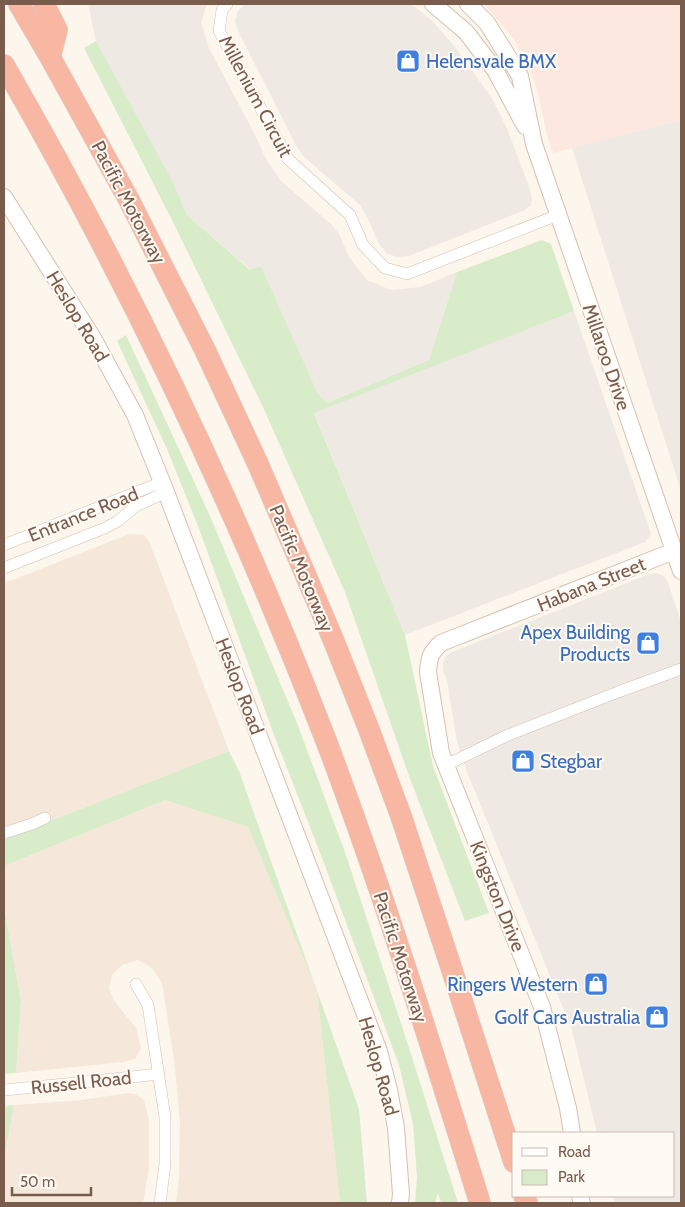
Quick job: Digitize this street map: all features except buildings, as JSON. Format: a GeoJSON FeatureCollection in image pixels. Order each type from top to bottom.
{"type":"FeatureCollection","features":[{"type":"Feature","properties":{"kind":"highway"},"geometry":{"type":"LineString","coordinates":[[45,6],[57,30],[50,56]]}},
{"type":"Feature","properties":{"kind":"highway","name":"Pacific Motorway"},"geometry":{"type":"LineString","coordinates":[[24,12],[129,200],[205,350],[258,464],[333,640],[401,816],[512,1156]]}},
{"type":"Feature","properties":{"kind":"highway","name":"Pacific Motorway"},"geometry":{"type":"LineString","coordinates":[[5,68],[89,218],[165,368],[230,509],[297,668],[373,872],[480,1203]]}},
{"type":"Feature","properties":{"kind":"street","name":"Millenium Circuit"},"geometry":{"type":"LineString","coordinates":[[227,4],[222,10],[219,31],[288,159],[350,216],[363,244],[385,268],[407,274],[558,215]]}},
{"type":"Feature","properties":{"kind":"street","name":"Millaroo Drive"},"geometry":{"type":"LineString","coordinates":[[433,4],[466,32],[495,70],[534,144]]}},
{"type":"Feature","properties":{"kind":"street","name":"Millaroo Drive"},"geometry":{"type":"LineString","coordinates":[[468,4],[487,23],[520,76],[534,144],[681,571]]}},
{"type":"Feature","properties":{"kind":"street","name":"Heslop Road"},"geometry":{"type":"LineString","coordinates":[[4,197],[93,338],[134,415],[164,487],[379,1051],[396,1128],[400,1203]]}},
{"type":"Feature","properties":{"kind":"street","name":"Entrance Road"},"geometry":{"type":"LineString","coordinates":[[4,545],[164,487]]}},
{"type":"Feature","properties":{"kind":"street","name":"Entrance Road"},"geometry":{"type":"LineString","coordinates":[[4,568],[105,528],[118,521],[164,487]]}},
{"type":"Feature","properties":{"kind":"street","name":"Habana Street"},"geometry":{"type":"LineString","coordinates":[[429,658],[434,649],[441,644],[674,551]]}},
{"type":"Feature","properties":{"kind":"street","name":"Kingston Drive"},"geometry":{"type":"LineString","coordinates":[[429,658],[428,672],[441,753],[542,1007],[568,1108],[572,1132]]}},
{"type":"Feature","properties":{"kind":"street"},"geometry":{"type":"LineString","coordinates":[[446,765],[506,736],[681,669]]}},
{"type":"Feature","properties":{"kind":"street"},"geometry":{"type":"LineString","coordinates":[[4,833],[45,818]]}},
{"type":"Feature","properties":{"kind":"street"},"geometry":{"type":"LineString","coordinates":[[136,984],[148,1005],[165,1117],[165,1164],[160,1203]]}},
{"type":"Feature","properties":{"kind":"street","name":"Russell Road"},"geometry":{"type":"LineString","coordinates":[[4,1090],[159,1074]]}},
{"type":"Feature","properties":{"kind":"shaded area"},"geometry":{"type":"Polygon","coordinates":[[[88,4],[207,4],[201,22],[209,48],[265,157],[280,180],[332,225],[339,234],[349,257],[367,280],[391,290],[421,287],[457,272],[429,360],[327,403],[318,394],[261,266],[251,270],[187,215],[172,180],[96,41],[88,4]]]}},
{"type":"Feature","properties":{"kind":"shaded area"},"geometry":{"type":"Polygon","coordinates":[[[245,4],[412,4],[434,23],[455,47],[493,100],[508,131],[530,189],[531,205],[525,210],[409,256],[397,257],[386,253],[378,242],[361,206],[303,156],[297,147],[239,33],[235,21],[238,11],[245,4]]]}},
{"type":"Feature","properties":{"kind":"shaded area"},"geometry":{"type":"Polygon","coordinates":[[[484,4],[681,4],[681,120],[553,153],[536,85],[523,55],[513,38],[484,4]]]}},
{"type":"Feature","properties":{"kind":"shaded area"},"geometry":{"type":"Polygon","coordinates":[[[681,120],[681,491],[572,148],[681,120]]]}},
{"type":"Feature","properties":{"kind":"shaded area"},"geometry":{"type":"Polygon","coordinates":[[[574,311],[651,534],[645,542],[405,635],[314,412],[574,311]]]}},
{"type":"Feature","properties":{"kind":"shaded area"},"geometry":{"type":"Polygon","coordinates":[[[129,534],[144,535],[149,541],[229,751],[4,839],[4,583],[129,534]]]}},
{"type":"Feature","properties":{"kind":"shaded area"},"geometry":{"type":"Polygon","coordinates":[[[656,573],[664,576],[681,622],[681,1203],[615,1203],[613,1197],[675,1197],[675,1132],[597,1132],[572,1030],[465,767],[457,742],[447,680],[443,671],[443,663],[446,656],[452,652],[656,573]]]}},
{"type":"Feature","properties":{"kind":"shaded area"},"geometry":{"type":"Polygon","coordinates":[[[165,800],[248,827],[317,990],[340,1203],[176,1203],[179,1177],[180,1123],[174,1059],[162,983],[152,968],[138,960],[122,965],[112,975],[109,988],[115,1002],[137,1029],[141,1049],[135,1059],[123,1062],[16,1073],[21,1001],[4,907],[4,866],[165,800]]]}},
{"type":"Feature","properties":{"kind":"shaded area"},"geometry":{"type":"Polygon","coordinates":[[[128,1093],[135,1094],[144,1100],[149,1121],[149,1168],[143,1203],[4,1203],[4,1162],[14,1105],[82,1100],[128,1093]]]}},
{"type":"Feature","properties":{"kind":"green space"},"geometry":{"type":"Polygon","coordinates":[[[96,41],[172,180],[187,215],[250,270],[261,266],[318,394],[327,403],[429,360],[457,272],[542,240],[551,244],[574,311],[314,413],[405,635],[433,766],[489,913],[465,921],[409,776],[345,592],[262,405],[174,224],[84,48],[96,41]]]}},
{"type":"Feature","properties":{"kind":"green space"},"geometry":{"type":"Polygon","coordinates":[[[126,335],[210,516],[297,723],[346,855],[458,1203],[441,1203],[438,1193],[435,1203],[415,1203],[417,1177],[413,1124],[399,1065],[274,735],[198,526],[167,449],[117,341],[126,335]]]}},
{"type":"Feature","properties":{"kind":"green space"},"geometry":{"type":"Polygon","coordinates":[[[229,751],[239,771],[315,986],[248,827],[165,800],[4,866],[4,839],[229,751]]]}},
{"type":"Feature","properties":{"kind":"green space"},"geometry":{"type":"Polygon","coordinates":[[[4,907],[21,1001],[16,1073],[4,1074],[4,907]]]}},
{"type":"Feature","properties":{"kind":"green space"},"geometry":{"type":"Polygon","coordinates":[[[317,991],[359,1109],[367,1203],[340,1203],[317,991]]]}},
{"type":"Feature","properties":{"kind":"green space"},"geometry":{"type":"Polygon","coordinates":[[[14,1105],[4,1162],[4,1106],[14,1105]]]}},
{"type":"Feature","properties":{"kind":"place","name":"Helensvale BMX"},"geometry":{"type":"Point","coordinates":[408,61]}},
{"type":"Feature","properties":{"kind":"place","name":"Apex Building Products"},"geometry":{"type":"Point","coordinates":[648,643]}},
{"type":"Feature","properties":{"kind":"place","name":"Stegbar"},"geometry":{"type":"Point","coordinates":[523,761]}},
{"type":"Feature","properties":{"kind":"place","name":"Ringers Western"},"geometry":{"type":"Point","coordinates":[596,984]}},
{"type":"Feature","properties":{"kind":"place","name":"Golf Cars Australia"},"geometry":{"type":"Point","coordinates":[657,1017]}}]}
